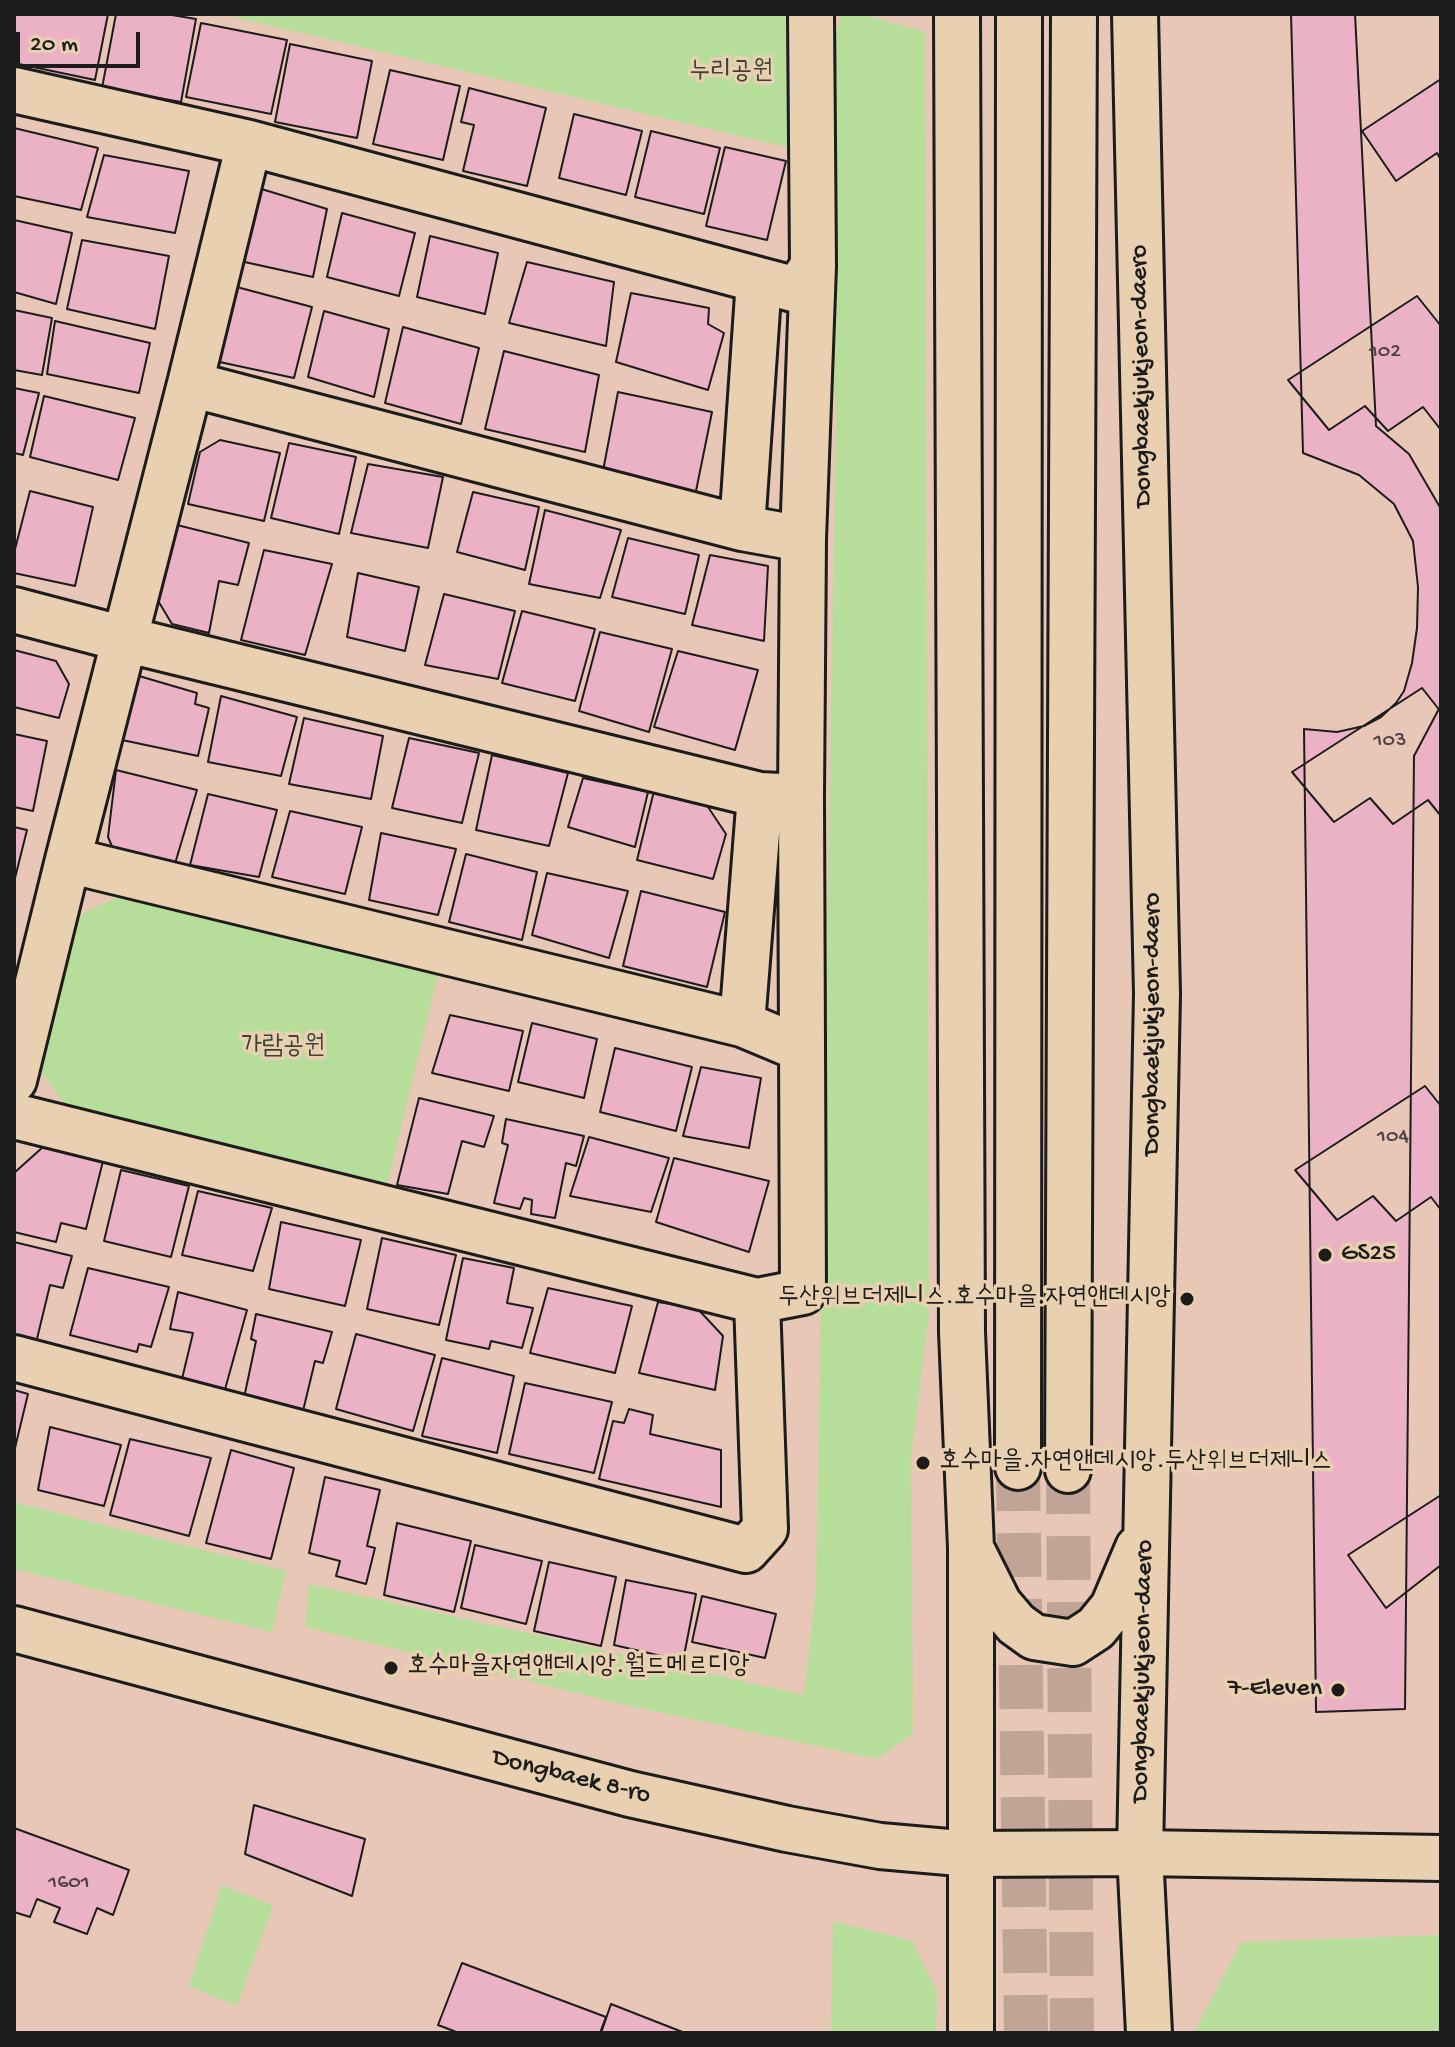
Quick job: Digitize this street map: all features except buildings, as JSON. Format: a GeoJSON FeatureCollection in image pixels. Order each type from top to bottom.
{"type":"FeatureCollection","features":[{"type":"Feature","properties":{"kind":"street"},"geometry":{"type":"LineString","coordinates":[[742,1024],[781,796],[803,539],[813,266],[811,14]]}},
{"type":"Feature","properties":{"kind":"street"},"geometry":{"type":"LineString","coordinates":[[957,14],[962,1316],[971,1548],[971,2033]]}},
{"type":"Feature","properties":{"kind":"street"},"geometry":{"type":"LineString","coordinates":[[1018,1467],[1019,14]]}},
{"type":"Feature","properties":{"kind":"street"},"geometry":{"type":"LineString","coordinates":[[1068,1470],[1074,14]]}},
{"type":"Feature","properties":{"kind":"street","name":"Dongbaekjukjeon-daero"},"geometry":{"type":"LineString","coordinates":[[1135,14],[1157,994],[1140,1853],[1149,2033]]}},
{"type":"Feature","properties":{"kind":"street"},"geometry":{"type":"LineString","coordinates":[[14,90],[249,143],[797,290],[813,266]]}},
{"type":"Feature","properties":{"kind":"street"},"geometry":{"type":"LineString","coordinates":[[14,1080],[249,143]]}},
{"type":"Feature","properties":{"kind":"street"},"geometry":{"type":"LineString","coordinates":[[742,528],[759,280]]}},
{"type":"Feature","properties":{"kind":"street"},"geometry":{"type":"LineString","coordinates":[[190,384],[742,528],[803,539]]}},
{"type":"Feature","properties":{"kind":"street"},"geometry":{"type":"LineString","coordinates":[[14,610],[781,796]]}},
{"type":"Feature","properties":{"kind":"street"},"geometry":{"type":"LineString","coordinates":[[14,1116],[757,1301],[803,1292],[802,1049],[781,796]]}},
{"type":"Feature","properties":{"kind":"street"},"geometry":{"type":"LineString","coordinates":[[68,860],[742,1024],[802,1049]]}},
{"type":"Feature","properties":{"kind":"street"},"geometry":{"type":"LineString","coordinates":[[14,1358],[746,1550],[765,1529],[757,1301]]}},
{"type":"Feature","properties":{"kind":"street"},"geometry":{"type":"LineString","coordinates":[[971,1548],[999,1604],[1016,1624],[1034,1637],[1073,1643],[1096,1628],[1113,1607],[1147,1528]]}},
{"type":"Feature","properties":{"kind":"street","name":"Dongbaek 8-ro"},"geometry":{"type":"LineString","coordinates":[[14,1629],[630,1794],[880,1846],[971,1854],[1140,1853],[1441,1858]]}},
{"type":"Feature","properties":{"kind":"green space","name":"누리공원"},"geometry":{"type":"Polygon","coordinates":[[[221,14],[787,14],[795,149],[221,14]]]}},
{"type":"Feature","properties":{"kind":"green space"},"geometry":{"type":"Polygon","coordinates":[[[842,14],[861,14],[925,32],[929,1313],[911,1460],[913,1734],[877,1759],[626,1705],[305,1627],[309,1584],[804,1695],[816,1589],[836,417],[830,49],[842,14]]]}},
{"type":"Feature","properties":{"kind":"green space","name":"가람공원"},"geometry":{"type":"Polygon","coordinates":[[[124,894],[439,971],[386,1189],[68,1109],[40,1070],[80,915],[124,894]]]}},
{"type":"Feature","properties":{"kind":"green space"},"geometry":{"type":"Polygon","coordinates":[[[14,1502],[286,1571],[272,1632],[14,1569],[14,1502]]]}},
{"type":"Feature","properties":{"kind":"green space"},"geometry":{"type":"Polygon","coordinates":[[[222,1885],[273,1905],[237,2006],[189,1986],[222,1885]]]}},
{"type":"Feature","properties":{"kind":"green space"},"geometry":{"type":"Polygon","coordinates":[[[833,1921],[912,1941],[937,1992],[936,2033],[831,2033],[833,1921]]]}},
{"type":"Feature","properties":{"kind":"green space"},"geometry":{"type":"Polygon","coordinates":[[[1441,1935],[1441,2033],[1194,2033],[1241,1942],[1441,1935]]]}},
{"type":"Feature","properties":{"kind":"tunnel"},"geometry":{"type":"LineString","coordinates":[[1018,1467],[1026,2033]]}},
{"type":"Feature","properties":{"kind":"tunnel"},"geometry":{"type":"LineString","coordinates":[[1068,1470],[1072,2033]]}},
{"type":"Feature","properties":{"kind":"place","name":"GS25"},"geometry":{"type":"Point","coordinates":[1325,1255]}},
{"type":"Feature","properties":{"kind":"place","name":"두산위브더제니스.호수마을.자연앤데시앙"},"geometry":{"type":"Point","coordinates":[1187,1299]}},
{"type":"Feature","properties":{"kind":"place","name":"호수마을.자연앤데시앙.두산위브더제니스"},"geometry":{"type":"Point","coordinates":[923,1463]}},
{"type":"Feature","properties":{"kind":"place","name":"호수마을자연앤데시앙.월드메르디앙"},"geometry":{"type":"Point","coordinates":[391,1668]}},
{"type":"Feature","properties":{"kind":"place","name":"7-Eleven"},"geometry":{"type":"Point","coordinates":[1338,1690]}}]}
